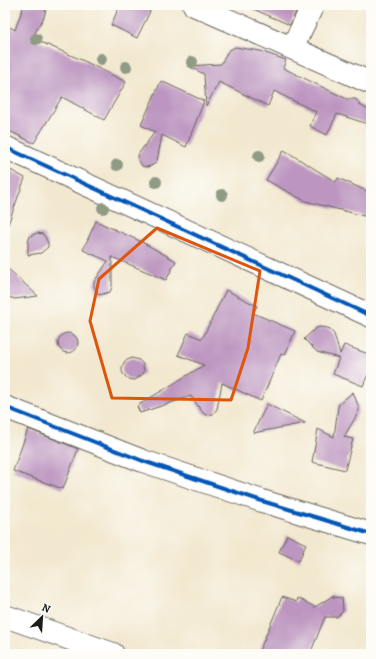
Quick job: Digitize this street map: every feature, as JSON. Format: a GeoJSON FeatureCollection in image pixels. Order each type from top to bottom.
{"type":"FeatureCollection","features":[{"type":"Feature","properties":{"kind":"street"},"geometry":{"type":"LineString","coordinates":[[194,5],[371,83]]}},
{"type":"Feature","properties":{"kind":"street"},"geometry":{"type":"LineString","coordinates":[[292,48],[312,5]]}},
{"type":"Feature","properties":{"kind":"street"},"geometry":{"type":"LineString","coordinates":[[5,147],[371,316]]}},
{"type":"Feature","properties":{"kind":"street"},"geometry":{"type":"LineString","coordinates":[[5,407],[143,462],[262,501],[371,534]]}},
{"type":"Feature","properties":{"kind":"street"},"geometry":{"type":"LineString","coordinates":[[5,616],[113,654]]}},
{"type":"Feature","properties":{"kind":"highlighted area"},"geometry":{"type":"Polygon","coordinates":[[[157,228],[260,271],[248,348],[231,400],[112,398],[90,321],[99,279],[157,228]]]}},
{"type":"Feature","properties":{"kind":"building"},"geometry":{"type":"Polygon","coordinates":[[[24,5],[47,5],[44,17],[32,38],[84,61],[126,82],[104,120],[62,97],[34,143],[5,129],[5,38],[10,27],[15,30],[24,5]]]}},
{"type":"Feature","properties":{"kind":"building"},"geometry":{"type":"Polygon","coordinates":[[[120,5],[153,5],[137,38],[111,25],[120,5]]]}},
{"type":"Feature","properties":{"kind":"building"},"geometry":{"type":"Polygon","coordinates":[[[244,5],[299,5],[290,25],[244,5]]]}},
{"type":"Feature","properties":{"kind":"building"},"geometry":{"type":"Polygon","coordinates":[[[235,47],[260,51],[286,60],[283,68],[347,99],[356,99],[360,105],[371,111],[371,125],[337,114],[327,135],[310,126],[316,112],[274,91],[268,106],[219,82],[206,106],[204,74],[188,66],[221,64],[228,51],[235,47]]]}},
{"type":"Feature","properties":{"kind":"building"},"geometry":{"type":"Polygon","coordinates":[[[161,81],[204,101],[186,147],[162,135],[157,161],[153,165],[147,167],[142,166],[138,156],[155,132],[141,125],[161,81]]]}},
{"type":"Feature","properties":{"kind":"building"},"geometry":{"type":"Polygon","coordinates":[[[284,150],[336,182],[338,178],[371,193],[371,207],[368,217],[305,201],[266,180],[284,150]]]}},
{"type":"Feature","properties":{"kind":"building"},"geometry":{"type":"Polygon","coordinates":[[[5,167],[25,178],[7,227],[5,227],[5,167]]]}},
{"type":"Feature","properties":{"kind":"building"},"geometry":{"type":"Polygon","coordinates":[[[96,221],[142,242],[176,261],[166,280],[112,257],[112,287],[110,292],[99,295],[94,287],[94,282],[108,261],[83,250],[96,221]]]}},
{"type":"Feature","properties":{"kind":"building"},"geometry":{"type":"Polygon","coordinates":[[[37,233],[43,234],[48,243],[48,247],[41,253],[28,255],[28,242],[30,236],[37,233]]]}},
{"type":"Feature","properties":{"kind":"building"},"geometry":{"type":"Polygon","coordinates":[[[5,266],[38,296],[15,299],[5,296],[5,266]]]}},
{"type":"Feature","properties":{"kind":"building"},"geometry":{"type":"Polygon","coordinates":[[[226,290],[257,306],[253,313],[295,331],[285,355],[281,354],[261,401],[222,383],[217,409],[213,414],[206,415],[203,413],[191,396],[140,413],[137,406],[204,365],[178,355],[188,333],[202,339],[226,290]]]}},
{"type":"Feature","properties":{"kind":"building"},"geometry":{"type":"Polygon","coordinates":[[[316,328],[328,328],[334,334],[340,354],[344,345],[371,355],[371,367],[363,386],[333,374],[339,358],[317,352],[304,339],[316,328]]]}},
{"type":"Feature","properties":{"kind":"building"},"geometry":{"type":"Polygon","coordinates":[[[64,333],[72,333],[78,339],[78,347],[72,353],[64,353],[58,347],[58,339],[64,333]]]}},
{"type":"Feature","properties":{"kind":"building"},"geometry":{"type":"Polygon","coordinates":[[[132,358],[139,360],[143,364],[144,373],[135,380],[128,379],[122,371],[125,361],[132,358]]]}},
{"type":"Feature","properties":{"kind":"building"},"geometry":{"type":"Polygon","coordinates":[[[353,392],[359,411],[344,437],[353,439],[345,470],[312,462],[318,429],[334,437],[339,404],[353,392]]]}},
{"type":"Feature","properties":{"kind":"building"},"geometry":{"type":"Polygon","coordinates":[[[267,404],[305,423],[253,433],[267,404]]]}},
{"type":"Feature","properties":{"kind":"building"},"geometry":{"type":"Polygon","coordinates":[[[28,429],[78,449],[63,489],[13,471],[28,429]]]}},
{"type":"Feature","properties":{"kind":"building"},"geometry":{"type":"Polygon","coordinates":[[[287,535],[306,544],[299,561],[279,552],[287,535]]]}},
{"type":"Feature","properties":{"kind":"building"},"geometry":{"type":"Polygon","coordinates":[[[334,595],[333,597],[342,598],[343,611],[337,617],[325,617],[310,654],[258,654],[282,597],[296,602],[297,598],[315,607],[334,595]]]}},
{"type":"Feature","properties":{"kind":"cycle path"},"geometry":{"type":"LineString","coordinates":[[5,147],[371,316]]}},
{"type":"Feature","properties":{"kind":"cycle path"},"geometry":{"type":"LineString","coordinates":[[5,407],[143,461],[262,501],[371,534]]}}]}
